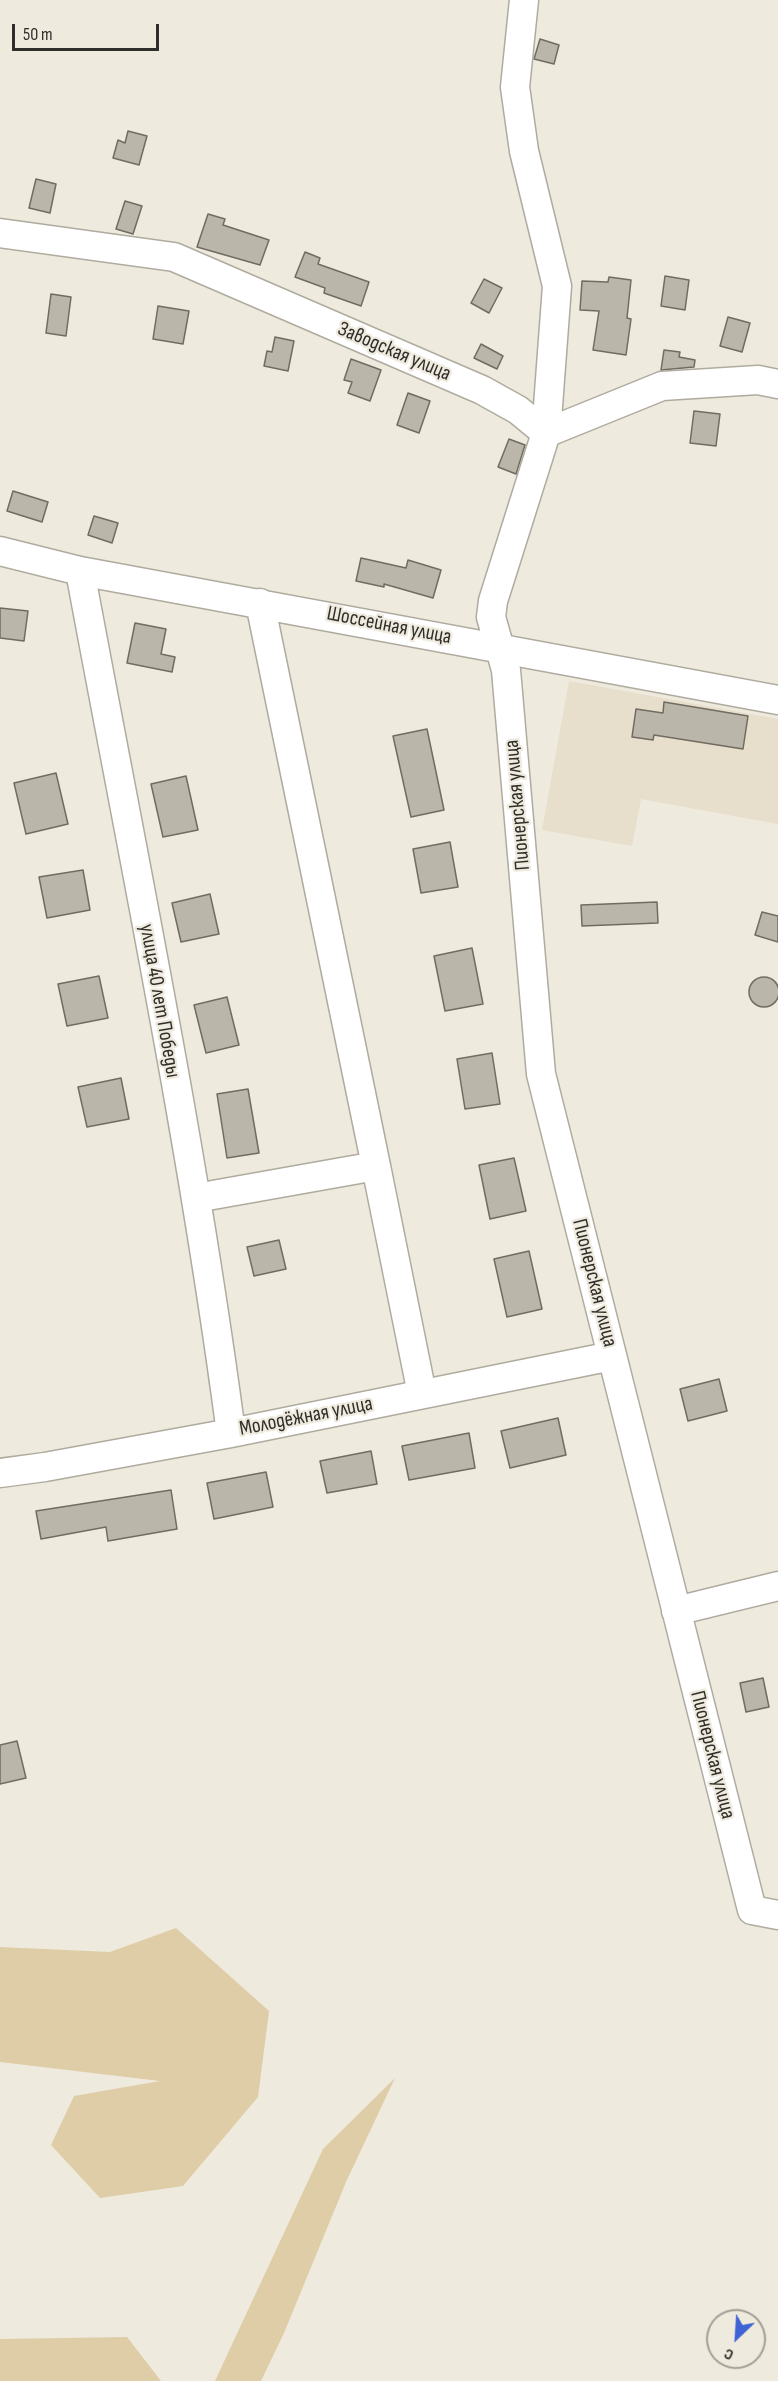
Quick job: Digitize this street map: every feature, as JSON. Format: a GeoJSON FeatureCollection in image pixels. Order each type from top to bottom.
{"type":"FeatureCollection","features":[{"type":"Feature","properties":{"kind":"street","name":"Пионерская улица"},"geometry":{"type":"LineString","coordinates":[[524,0],[515,87],[524,151],[557,286],[546,433],[493,601],[491,617],[506,669],[541,1074],[676,1611],[765,1912]]}},
{"type":"Feature","properties":{"kind":"street","name":"Заводская улица"},"geometry":{"type":"LineString","coordinates":[[0,233],[174,257],[482,390],[518,410],[546,433]]}},
{"type":"Feature","properties":{"kind":"street"},"geometry":{"type":"LineString","coordinates":[[546,433],[662,386],[758,380],[778,384]]}},
{"type":"Feature","properties":{"kind":"street","name":"Шоссейная улица"},"geometry":{"type":"LineString","coordinates":[[0,551],[80,571],[778,700]]}},
{"type":"Feature","properties":{"kind":"street","name":"улица 40 лет Победы"},"geometry":{"type":"LineString","coordinates":[[80,571],[196,1198],[231,1433]]}},
{"type":"Feature","properties":{"kind":"street"},"geometry":{"type":"LineString","coordinates":[[260,603],[422,1394]]}},
{"type":"Feature","properties":{"kind":"street"},"geometry":{"type":"LineString","coordinates":[[196,1198],[376,1166]]}},
{"type":"Feature","properties":{"kind":"street","name":"Молодёжная улица"},"geometry":{"type":"LineString","coordinates":[[0,1473],[231,1433],[612,1356]]}},
{"type":"Feature","properties":{"kind":"street"},"geometry":{"type":"LineString","coordinates":[[676,1611],[778,1586]]}},
{"type":"Feature","properties":{"kind":"shaded area"},"geometry":{"type":"Polygon","coordinates":[[[569,681],[778,719],[778,824],[641,799],[632,846],[542,830],[569,681]]]}},
{"type":"Feature","properties":{"kind":"shaded area"},"geometry":{"type":"Polygon","coordinates":[[[176,1928],[269,2011],[258,2097],[183,2186],[100,2198],[51,2145],[74,2096],[160,2081],[0,2062],[0,1947],[110,1952],[176,1928]]]}},
{"type":"Feature","properties":{"kind":"shaded area"},"geometry":{"type":"Polygon","coordinates":[[[395,2078],[346,2182],[284,2333],[261,2381],[215,2381],[323,2149],[395,2078]]]}},
{"type":"Feature","properties":{"kind":"shaded area"},"geometry":{"type":"Polygon","coordinates":[[[127,2337],[161,2381],[0,2381],[0,2339],[127,2337]]]}},
{"type":"Feature","properties":{"kind":"building"},"geometry":{"type":"Polygon","coordinates":[[[540,39],[559,45],[554,64],[534,59],[540,39]]]}},
{"type":"Feature","properties":{"kind":"building"},"geometry":{"type":"Polygon","coordinates":[[[128,131],[147,136],[139,165],[113,158],[118,140],[125,143],[128,131]]]}},
{"type":"Feature","properties":{"kind":"building"},"geometry":{"type":"Polygon","coordinates":[[[36,179],[56,184],[50,213],[29,208],[36,179]]]}},
{"type":"Feature","properties":{"kind":"building"},"geometry":{"type":"Polygon","coordinates":[[[125,201],[142,206],[133,234],[116,229],[125,201]]]}},
{"type":"Feature","properties":{"kind":"building"},"geometry":{"type":"Polygon","coordinates":[[[208,214],[225,219],[223,225],[269,240],[260,265],[197,247],[208,214]]]}},
{"type":"Feature","properties":{"kind":"building"},"geometry":{"type":"Polygon","coordinates":[[[305,252],[320,258],[318,264],[369,282],[361,306],[324,293],[325,288],[295,277],[305,252]]]}},
{"type":"Feature","properties":{"kind":"building"},"geometry":{"type":"Polygon","coordinates":[[[665,276],[689,280],[685,310],[661,306],[665,276]]]}},
{"type":"Feature","properties":{"kind":"building"},"geometry":{"type":"Polygon","coordinates":[[[609,277],[631,280],[627,318],[631,319],[626,355],[593,350],[599,311],[580,310],[582,281],[608,282],[609,277]]]}},
{"type":"Feature","properties":{"kind":"building"},"geometry":{"type":"Polygon","coordinates":[[[484,279],[502,288],[489,313],[471,303],[484,279]]]}},
{"type":"Feature","properties":{"kind":"building"},"geometry":{"type":"Polygon","coordinates":[[[51,294],[71,297],[66,336],[46,333],[51,294]]]}},
{"type":"Feature","properties":{"kind":"building"},"geometry":{"type":"Polygon","coordinates":[[[158,306],[189,311],[183,344],[153,339],[158,306]]]}},
{"type":"Feature","properties":{"kind":"building"},"geometry":{"type":"Polygon","coordinates":[[[728,317],[750,323],[742,352],[720,346],[728,317]]]}},
{"type":"Feature","properties":{"kind":"building"},"geometry":{"type":"Polygon","coordinates":[[[275,337],[294,341],[288,371],[264,366],[267,351],[272,352],[275,337]]]}},
{"type":"Feature","properties":{"kind":"building"},"geometry":{"type":"Polygon","coordinates":[[[481,344],[503,356],[497,369],[474,358],[481,344]]]}},
{"type":"Feature","properties":{"kind":"building"},"geometry":{"type":"Polygon","coordinates":[[[664,350],[680,352],[679,357],[695,360],[694,367],[661,370],[664,350]]]}},
{"type":"Feature","properties":{"kind":"building"},"geometry":{"type":"Polygon","coordinates":[[[351,359],[381,370],[370,401],[348,393],[352,382],[344,380],[351,359]]]}},
{"type":"Feature","properties":{"kind":"building"},"geometry":{"type":"Polygon","coordinates":[[[408,393],[430,401],[419,433],[397,425],[408,393]]]}},
{"type":"Feature","properties":{"kind":"building"},"geometry":{"type":"Polygon","coordinates":[[[694,411],[720,414],[716,446],[690,443],[694,411]]]}},
{"type":"Feature","properties":{"kind":"building"},"geometry":{"type":"Polygon","coordinates":[[[509,439],[525,445],[516,474],[498,467],[509,439]]]}},
{"type":"Feature","properties":{"kind":"building"},"geometry":{"type":"Polygon","coordinates":[[[13,491],[48,502],[42,522],[7,511],[13,491]]]}},
{"type":"Feature","properties":{"kind":"building"},"geometry":{"type":"Polygon","coordinates":[[[94,516],[118,523],[112,543],[88,535],[94,516]]]}},
{"type":"Feature","properties":{"kind":"building"},"geometry":{"type":"Polygon","coordinates":[[[361,558],[406,568],[408,560],[441,570],[433,598],[384,584],[384,587],[356,581],[361,558]]]}},
{"type":"Feature","properties":{"kind":"building"},"geometry":{"type":"Polygon","coordinates":[[[0,608],[28,611],[24,641],[0,638],[0,608]]]}},
{"type":"Feature","properties":{"kind":"building"},"geometry":{"type":"Polygon","coordinates":[[[135,623],[166,629],[161,654],[175,657],[172,672],[127,663],[135,623]]]}},
{"type":"Feature","properties":{"kind":"building"},"geometry":{"type":"Polygon","coordinates":[[[664,702],[748,716],[743,749],[654,735],[653,740],[632,737],[636,709],[663,713],[664,702]]]}},
{"type":"Feature","properties":{"kind":"building"},"geometry":{"type":"Polygon","coordinates":[[[427,729],[444,810],[411,817],[393,736],[427,729]]]}},
{"type":"Feature","properties":{"kind":"building"},"geometry":{"type":"Polygon","coordinates":[[[56,773],[68,824],[26,834],[14,783],[56,773]]]}},
{"type":"Feature","properties":{"kind":"building"},"geometry":{"type":"Polygon","coordinates":[[[186,776],[198,830],[163,837],[151,784],[186,776]]]}},
{"type":"Feature","properties":{"kind":"building"},"geometry":{"type":"Polygon","coordinates":[[[450,842],[458,887],[421,893],[413,849],[450,842]]]}},
{"type":"Feature","properties":{"kind":"building"},"geometry":{"type":"Polygon","coordinates":[[[83,870],[90,910],[47,918],[39,877],[83,870]]]}},
{"type":"Feature","properties":{"kind":"building"},"geometry":{"type":"Polygon","coordinates":[[[210,894],[219,934],[181,942],[172,903],[210,894]]]}},
{"type":"Feature","properties":{"kind":"building"},"geometry":{"type":"Polygon","coordinates":[[[657,902],[658,923],[582,926],[581,905],[657,902]]]}},
{"type":"Feature","properties":{"kind":"building"},"geometry":{"type":"Polygon","coordinates":[[[762,912],[778,916],[778,942],[755,935],[762,912]]]}},
{"type":"Feature","properties":{"kind":"building"},"geometry":{"type":"Polygon","coordinates":[[[472,948],[483,1004],[445,1011],[434,956],[472,948]]]}},
{"type":"Feature","properties":{"kind":"building"},"geometry":{"type":"Polygon","coordinates":[[[99,976],[108,1018],[67,1026],[58,984],[99,976]]]}},
{"type":"Feature","properties":{"kind":"building"},"geometry":{"type":"Polygon","coordinates":[[[764,977],[775,981],[779,992],[775,1003],[764,1007],[753,1003],[749,992],[753,981],[764,977]]]}},
{"type":"Feature","properties":{"kind":"building"},"geometry":{"type":"Polygon","coordinates":[[[227,997],[239,1045],[206,1053],[194,1005],[227,997]]]}},
{"type":"Feature","properties":{"kind":"building"},"geometry":{"type":"Polygon","coordinates":[[[492,1053],[500,1104],[465,1109],[457,1059],[492,1053]]]}},
{"type":"Feature","properties":{"kind":"building"},"geometry":{"type":"Polygon","coordinates":[[[121,1078],[129,1119],[87,1127],[78,1087],[121,1078]]]}},
{"type":"Feature","properties":{"kind":"building"},"geometry":{"type":"Polygon","coordinates":[[[248,1089],[259,1153],[227,1158],[217,1094],[248,1089]]]}},
{"type":"Feature","properties":{"kind":"building"},"geometry":{"type":"Polygon","coordinates":[[[514,1158],[526,1211],[490,1219],[479,1165],[514,1158]]]}},
{"type":"Feature","properties":{"kind":"building"},"geometry":{"type":"Polygon","coordinates":[[[279,1240],[286,1269],[254,1276],[247,1247],[279,1240]]]}},
{"type":"Feature","properties":{"kind":"building"},"geometry":{"type":"Polygon","coordinates":[[[529,1251],[542,1309],[507,1317],[494,1259],[529,1251]]]}},
{"type":"Feature","properties":{"kind":"building"},"geometry":{"type":"Polygon","coordinates":[[[719,1379],[727,1411],[688,1421],[680,1389],[719,1379]]]}},
{"type":"Feature","properties":{"kind":"building"},"geometry":{"type":"Polygon","coordinates":[[[558,1418],[566,1455],[510,1468],[501,1431],[558,1418]]]}},
{"type":"Feature","properties":{"kind":"building"},"geometry":{"type":"Polygon","coordinates":[[[469,1433],[475,1468],[409,1480],[402,1446],[469,1433]]]}},
{"type":"Feature","properties":{"kind":"building"},"geometry":{"type":"Polygon","coordinates":[[[371,1451],[377,1484],[327,1493],[320,1461],[371,1451]]]}},
{"type":"Feature","properties":{"kind":"building"},"geometry":{"type":"Polygon","coordinates":[[[266,1472],[273,1507],[214,1519],[207,1483],[266,1472]]]}},
{"type":"Feature","properties":{"kind":"building"},"geometry":{"type":"Polygon","coordinates":[[[171,1490],[177,1529],[108,1541],[106,1527],[41,1539],[36,1511],[171,1490]]]}},
{"type":"Feature","properties":{"kind":"building"},"geometry":{"type":"Polygon","coordinates":[[[763,1678],[769,1707],[746,1712],[740,1683],[763,1678]]]}},
{"type":"Feature","properties":{"kind":"building"},"geometry":{"type":"Polygon","coordinates":[[[17,1741],[26,1778],[0,1784],[0,1745],[17,1741]]]}}]}
